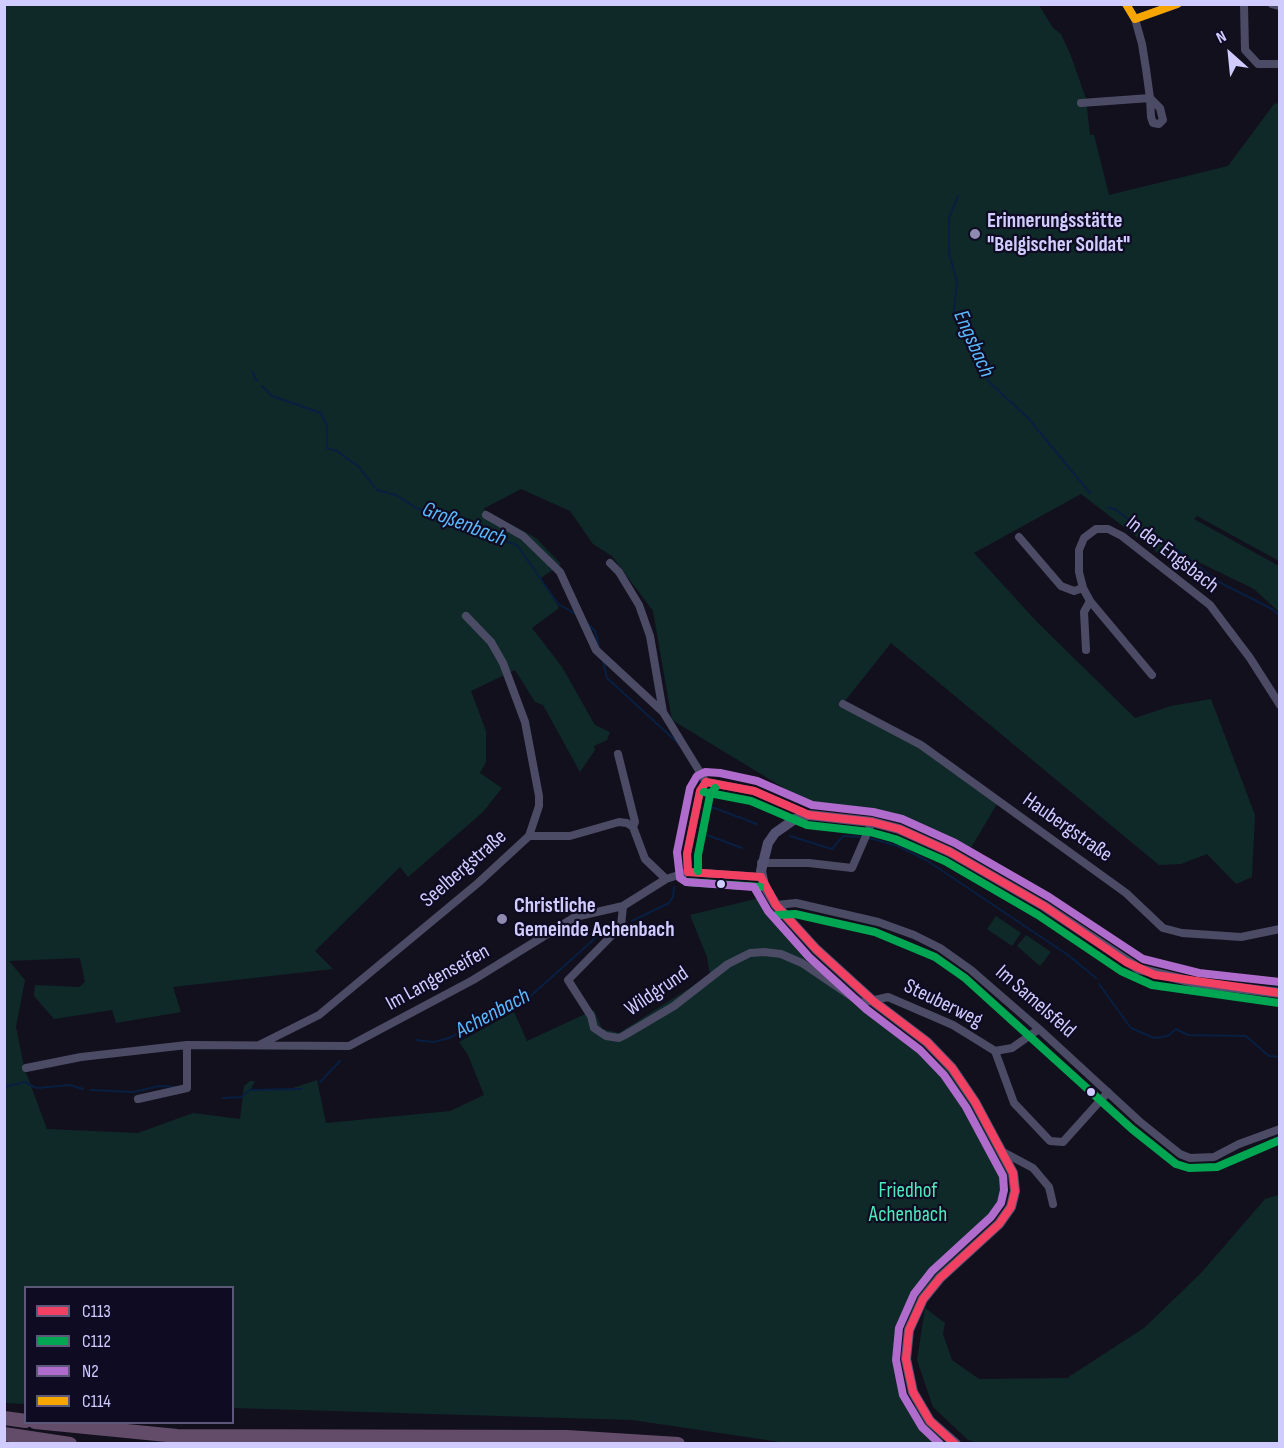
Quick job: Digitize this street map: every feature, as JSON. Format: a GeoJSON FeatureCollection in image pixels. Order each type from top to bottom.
{"type":"FeatureCollection","features":[{"type":"Feature","properties":{"kind":"highway"},"geometry":{"type":"LineString","coordinates":[[4,1418],[24,1421]]}},
{"type":"Feature","properties":{"kind":"highway"},"geometry":{"type":"LineString","coordinates":[[55,1424],[177,1436],[567,1437],[678,1443]]}},
{"type":"Feature","properties":{"kind":"highway"},"geometry":{"type":"LineString","coordinates":[[4,1434],[70,1443]]}},
{"type":"Feature","properties":{"kind":"main road"},"geometry":{"type":"LineString","coordinates":[[956,1443],[930,1421],[918,1402],[909,1379],[907,1344],[914,1317],[923,1299],[940,1278],[999,1224],[1011,1207],[1015,1191],[1013,1173],[975,1102],[952,1068],[927,1042],[873,1001],[816,949],[776,905],[761,877],[761,863],[768,843],[775,834],[795,819],[809,815],[872,822],[899,829],[950,852],[1044,906],[1139,969],[1197,983],[1280,993]]}},
{"type":"Feature","properties":{"kind":"street"},"geometry":{"type":"LineString","coordinates":[[1081,103],[1150,98],[1143,52],[1135,20],[1126,4]]}},
{"type":"Feature","properties":{"kind":"street"},"geometry":{"type":"LineString","coordinates":[[1154,13],[1168,4]]}},
{"type":"Feature","properties":{"kind":"street"},"geometry":{"type":"LineString","coordinates":[[1135,20],[1178,4]]}},
{"type":"Feature","properties":{"kind":"street"},"geometry":{"type":"LineString","coordinates":[[1244,4],[1245,50],[1258,64],[1280,64]]}},
{"type":"Feature","properties":{"kind":"street"},"geometry":{"type":"LineString","coordinates":[[1272,4],[1280,6]]}},
{"type":"Feature","properties":{"kind":"street"},"geometry":{"type":"LineString","coordinates":[[486,515],[523,536],[549,558],[560,572],[596,650],[663,712],[706,783],[754,791],[809,815]]}},
{"type":"Feature","properties":{"kind":"street","name":"In der Engsbach"},"geometry":{"type":"LineString","coordinates":[[1152,675],[1090,601],[1083,588],[1079,572],[1079,550],[1084,538],[1096,529],[1108,529],[1122,536],[1210,604],[1250,658],[1280,705]]}},
{"type":"Feature","properties":{"kind":"street"},"geometry":{"type":"LineString","coordinates":[[1019,537],[1061,586],[1074,591],[1083,588]]}},
{"type":"Feature","properties":{"kind":"street"},"geometry":{"type":"LineString","coordinates":[[610,563],[619,572],[639,605],[650,636],[663,712]]}},
{"type":"Feature","properties":{"kind":"street"},"geometry":{"type":"LineString","coordinates":[[1086,650],[1084,612],[1090,601]]}},
{"type":"Feature","properties":{"kind":"street","name":"Seelbergstraße"},"geometry":{"type":"LineString","coordinates":[[257,1046],[319,1015],[478,883],[529,836],[539,806],[539,796],[525,723],[503,663],[491,642],[465,616]]}},
{"type":"Feature","properties":{"kind":"street","name":"Haubergstraße"},"geometry":{"type":"LineString","coordinates":[[843,704],[921,745],[1100,873],[1126,893],[1163,928],[1182,933],[1241,937],[1280,929]]}},
{"type":"Feature","properties":{"kind":"street"},"geometry":{"type":"LineString","coordinates":[[618,754],[635,822],[633,827],[645,859],[666,879]]}},
{"type":"Feature","properties":{"kind":"street"},"geometry":{"type":"LineString","coordinates":[[688,872],[687,854],[700,791],[706,783]]}},
{"type":"Feature","properties":{"kind":"street"},"geometry":{"type":"LineString","coordinates":[[529,836],[570,836],[619,822],[633,827]]}},
{"type":"Feature","properties":{"kind":"street"},"geometry":{"type":"LineString","coordinates":[[761,863],[809,863],[852,868],[872,822]]}},
{"type":"Feature","properties":{"kind":"street","name":"Im Langenseifen"},"geometry":{"type":"LineString","coordinates":[[26,1068],[81,1057],[187,1045],[348,1046],[473,980],[575,917],[623,906],[666,879],[688,872],[761,877]]}},
{"type":"Feature","properties":{"kind":"street","name":"Im Samelsfeld"},"geometry":{"type":"LineString","coordinates":[[776,905],[796,903],[878,922],[914,934],[971,970],[1160,1139],[1190,1158],[1214,1157],[1280,1130]]}},
{"type":"Feature","properties":{"kind":"street","name":"Wildgrund"},"geometry":{"type":"LineString","coordinates":[[623,906],[621,926],[568,980],[591,1016],[594,1028],[606,1036],[619,1038],[625,1035],[674,1006],[728,964],[754,952],[782,954],[802,963],[861,1003],[873,1001]]}},
{"type":"Feature","properties":{"kind":"street","name":"Steuberweg"},"geometry":{"type":"LineString","coordinates":[[873,1001],[888,997],[953,1025],[995,1051],[1014,1103],[1050,1141],[1064,1142],[1108,1092]]}},
{"type":"Feature","properties":{"kind":"street","name":"Steuberweg"},"geometry":{"type":"LineString","coordinates":[[995,1051],[1012,1048],[1039,1029]]}},
{"type":"Feature","properties":{"kind":"street"},"geometry":{"type":"LineString","coordinates":[[138,1099],[187,1088],[187,1045]]}},
{"type":"Feature","properties":{"kind":"street"},"geometry":{"type":"LineString","coordinates":[[1003,1152],[1033,1168],[1049,1187],[1053,1204]]}},
{"type":"Feature","properties":{"kind":"green space","name":"Friedhof Achenbach"},"geometry":{"type":"Polygon","coordinates":[[[5,5],[1039,5],[1053,28],[1061,34],[1071,56],[1086,99],[1090,135],[1094,135],[1109,195],[1228,166],[1274,104],[1279,103],[1279,561],[1197,516],[1194,519],[1279,566],[1279,612],[1254,589],[1194,560],[1167,560],[1081,494],[974,553],[1037,622],[1135,718],[1171,706],[1211,699],[1255,815],[1252,877],[1236,884],[1207,854],[1181,864],[1159,865],[891,643],[845,701],[928,748],[997,804],[969,851],[900,815],[807,802],[672,720],[653,611],[612,556],[593,544],[570,511],[521,489],[483,509],[536,538],[561,564],[541,578],[559,608],[532,628],[562,667],[595,725],[610,732],[607,740],[594,746],[595,750],[580,772],[543,705],[535,702],[515,670],[471,691],[486,731],[486,762],[480,773],[502,788],[483,812],[408,877],[400,867],[315,951],[333,969],[173,987],[181,1012],[116,1023],[112,1010],[54,1019],[34,996],[35,985],[79,987],[85,982],[80,958],[9,961],[25,980],[16,1027],[24,1067],[47,1129],[138,1133],[193,1113],[240,1119],[244,1086],[250,1081],[255,1081],[251,1089],[290,1089],[317,1080],[326,1123],[450,1111],[484,1095],[468,1055],[459,1042],[514,1012],[527,1041],[594,1010],[602,1029],[619,1033],[710,975],[707,957],[690,915],[759,898],[821,967],[954,1075],[1009,1175],[999,1209],[988,1224],[933,1279],[901,1328],[897,1357],[907,1397],[946,1443],[787,1443],[632,1420],[234,1408],[234,1286],[24,1286],[24,1404],[5,1403],[5,5]]]}},
{"type":"Feature","properties":{"kind":"green space"},"geometry":{"type":"Polygon","coordinates":[[[996,916],[1021,933],[1012,946],[987,929],[996,916]]]}},
{"type":"Feature","properties":{"kind":"green space"},"geometry":{"type":"Polygon","coordinates":[[[1026,935],[1051,952],[1040,966],[1017,946],[1026,935]]]}},
{"type":"Feature","properties":{"kind":"green space"},"geometry":{"type":"Polygon","coordinates":[[[1279,1195],[1279,1443],[978,1443],[968,1440],[933,1407],[917,1360],[925,1308],[945,1323],[943,1334],[952,1360],[979,1379],[1067,1378],[1144,1328],[1202,1272],[1265,1199],[1279,1195]]]}},
{"type":"Feature","properties":{"kind":"waterway","name":"Engsbach"},"geometry":{"type":"LineString","coordinates":[[958,196],[949,218],[949,253],[957,282],[954,310],[966,331],[973,353],[985,368],[988,381],[1028,418],[1090,493]]}},
{"type":"Feature","properties":{"kind":"waterway","name":"Großenbach"},"geometry":{"type":"LineString","coordinates":[[252,372],[257,381]]}},
{"type":"Feature","properties":{"kind":"waterway","name":"Großenbach"},"geometry":{"type":"LineString","coordinates":[[262,386],[272,396],[321,413],[327,426],[327,448],[337,451],[359,467],[377,490],[396,495],[416,508],[453,520],[462,527],[517,545],[558,604],[576,614]]}},
{"type":"Feature","properties":{"kind":"waterway"},"geometry":{"type":"LineString","coordinates":[[1108,508],[1115,509],[1151,537],[1181,552],[1217,581],[1272,609],[1280,616]]}},
{"type":"Feature","properties":{"kind":"waterway","name":"Großenbach"},"geometry":{"type":"LineString","coordinates":[[587,623],[595,631],[600,650]]}},
{"type":"Feature","properties":{"kind":"waterway","name":"Großenbach"},"geometry":{"type":"LineString","coordinates":[[603,661],[607,678],[678,743]]}},
{"type":"Feature","properties":{"kind":"waterway","name":"Großenbach"},"geometry":{"type":"LineString","coordinates":[[697,773],[701,785]]}},
{"type":"Feature","properties":{"kind":"waterway","name":"Großenbach"},"geometry":{"type":"LineString","coordinates":[[703,790],[709,806],[757,824]]}},
{"type":"Feature","properties":{"kind":"waterway","name":"Achenbach"},"geometry":{"type":"LineString","coordinates":[[707,835],[742,848]]}},
{"type":"Feature","properties":{"kind":"waterway","name":"Achenbach"},"geometry":{"type":"LineString","coordinates":[[790,836],[832,849],[843,836],[863,837]]}},
{"type":"Feature","properties":{"kind":"waterway","name":"Achenbach"},"geometry":{"type":"LineString","coordinates":[[869,838],[898,846],[926,860],[1068,955],[1096,978]]}},
{"type":"Feature","properties":{"kind":"waterway","name":"Achenbach"},"geometry":{"type":"LineString","coordinates":[[632,921],[669,903],[673,897],[674,887]]}},
{"type":"Feature","properties":{"kind":"waterway","name":"Achenbach"},"geometry":{"type":"LineString","coordinates":[[416,1040],[433,1042],[449,1038],[472,1026],[479,1017],[525,1001],[601,933]]}},
{"type":"Feature","properties":{"kind":"waterway","name":"Achenbach"},"geometry":{"type":"LineString","coordinates":[[1099,984],[1131,1028],[1154,1038],[1168,1036],[1176,1029],[1188,1035],[1246,1036],[1269,1056],[1280,1057]]}},
{"type":"Feature","properties":{"kind":"waterway","name":"Achenbach"},"geometry":{"type":"LineString","coordinates":[[320,1082],[340,1061]]}},
{"type":"Feature","properties":{"kind":"waterway","name":"Achenbach"},"geometry":{"type":"LineString","coordinates":[[4,1087],[25,1082],[36,1088],[70,1085],[83,1089]]}},
{"type":"Feature","properties":{"kind":"waterway","name":"Achenbach"},"geometry":{"type":"LineString","coordinates":[[90,1090],[133,1092],[160,1086],[176,1087]]}},
{"type":"Feature","properties":{"kind":"waterway","name":"Achenbach"},"geometry":{"type":"LineString","coordinates":[[223,1098],[241,1097],[250,1090],[302,1089]]}},
{"type":"Feature","properties":{"kind":"transit line","name":"C114"},"geometry":{"type":"LineString","coordinates":[[1126,4],[1135,19],[1177,4]]}},
{"type":"Feature","properties":{"kind":"transit line","name":"N2"},"geometry":{"type":"LineString","coordinates":[[940,1444],[922,1427],[903,1395],[896,1360],[899,1328],[914,1294],[932,1271],[991,1217],[1001,1203],[1004,1190],[1003,1176],[966,1107],[944,1075],[920,1050],[866,1009],[809,957],[768,911],[754,887],[686,882],[680,878],[677,852],[690,788],[697,776],[705,772],[720,773],[757,781],[812,805],[873,812],[902,819],[955,843],[1049,897],[1143,959],[1199,973],[1280,982]]}},
{"type":"Feature","properties":{"kind":"transit line","name":"C113"},"geometry":{"type":"LineString","coordinates":[[706,782],[754,791],[809,815],[872,822],[899,829],[950,852],[1044,906],[1126,962],[1155,975],[1280,993]]}},
{"type":"Feature","properties":{"kind":"transit line","name":"C113"},"geometry":{"type":"LineString","coordinates":[[688,872],[687,854],[700,791],[706,782]]}},
{"type":"Feature","properties":{"kind":"transit line","name":"C112"},"geometry":{"type":"LineString","coordinates":[[698,871],[698,855],[710,795],[715,788]]}},
{"type":"Feature","properties":{"kind":"transit line","name":"C112"},"geometry":{"type":"LineString","coordinates":[[704,792],[751,801],[807,825],[870,832],[895,839],[945,861],[1038,915],[1121,971],[1152,985],[1279,1003]]}},
{"type":"Feature","properties":{"kind":"transit line","name":"C113"},"geometry":{"type":"LineString","coordinates":[[688,872],[761,877]]}},
{"type":"Feature","properties":{"kind":"transit line","name":"C113"},"geometry":{"type":"LineString","coordinates":[[761,877],[776,905],[816,949],[873,1001],[927,1042],[952,1068],[975,1102],[1013,1173],[1015,1191],[1011,1207],[999,1224],[940,1278],[923,1299],[909,1330],[906,1359],[913,1392],[930,1421],[955,1444]]}},
{"type":"Feature","properties":{"kind":"transit line","name":"C112"},"geometry":{"type":"LineString","coordinates":[[687,882],[760,887]]}},
{"type":"Feature","properties":{"kind":"transit line","name":"C112"},"geometry":{"type":"LineString","coordinates":[[777,915],[795,914],[875,932],[935,957],[965,978],[1132,1129],[1176,1164],[1189,1168],[1217,1167],[1280,1140]]}},
{"type":"Feature","properties":{"kind":"place","name":"Erinnerungsstätte \"Belgischer Soldat\""},"geometry":{"type":"Point","coordinates":[975,234]}},
{"type":"Feature","properties":{"kind":"place","name":"Christliche Gemeinde Achenbach"},"geometry":{"type":"Point","coordinates":[502,919]}}]}
